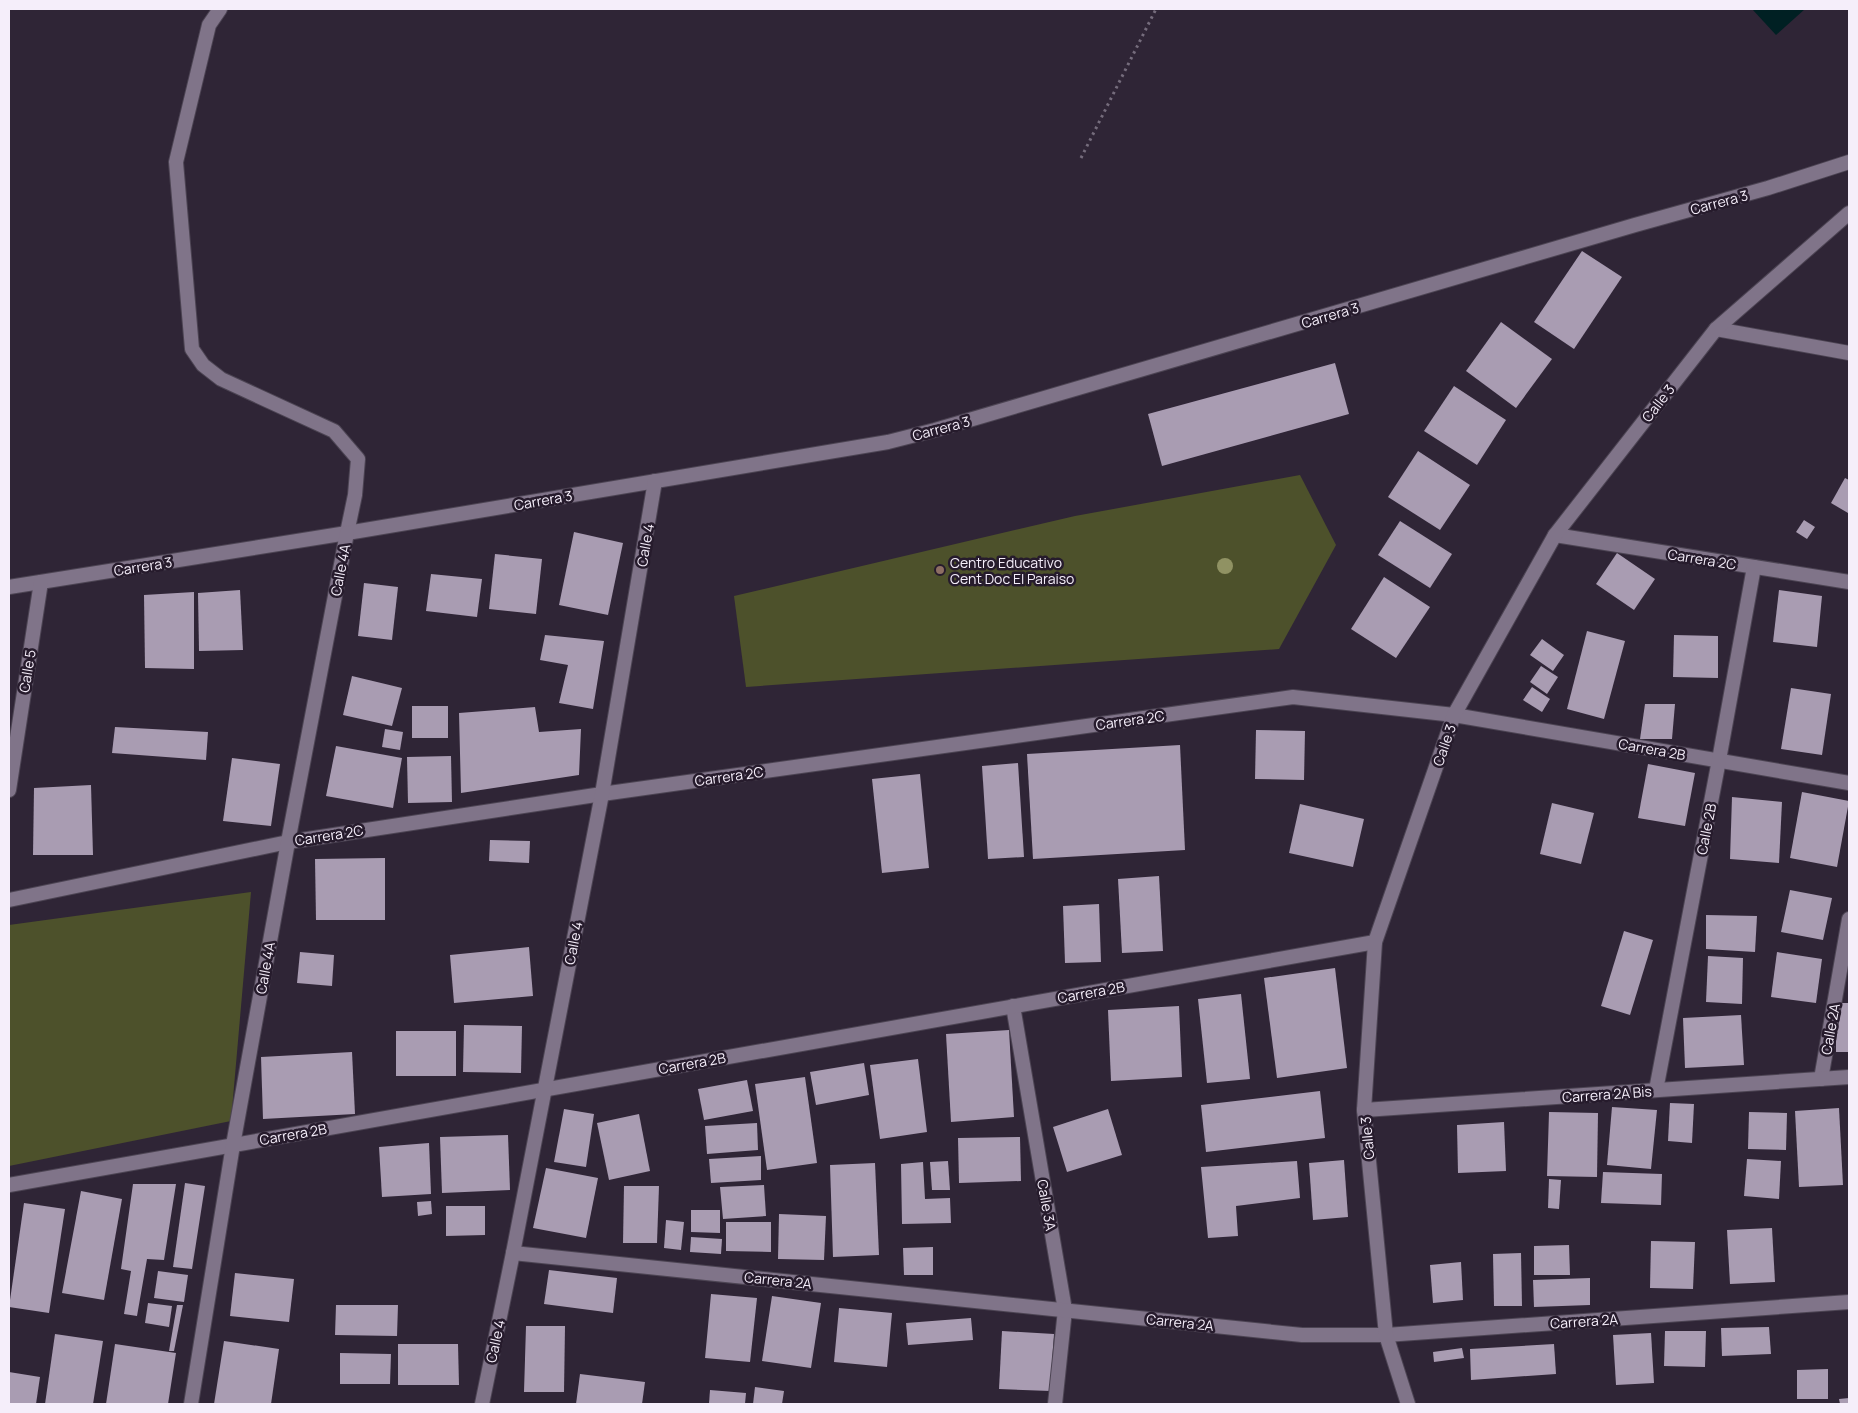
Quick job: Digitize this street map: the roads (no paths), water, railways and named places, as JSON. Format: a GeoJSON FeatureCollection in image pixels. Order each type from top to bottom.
{"type":"FeatureCollection","features":[{"type":"Feature","properties":{"kind":"street","name":"Calle 4A"},"geometry":{"type":"LineString","coordinates":[[191,1404],[232,1145],[355,495],[358,459],[334,431],[221,379],[203,365],[192,349],[176,162],[209,25],[220,9]]}},
{"type":"Feature","properties":{"kind":"street","name":"Carrera 3"},"geometry":{"type":"LineString","coordinates":[[9,587],[347,533],[888,442],[935,430],[1768,188],[1849,162]]}},
{"type":"Feature","properties":{"kind":"street","name":"Calle 3"},"geometry":{"type":"LineString","coordinates":[[1408,1404],[1386,1335],[1364,1110],[1375,942],[1454,715],[1555,535],[1716,329],[1849,213]]}},
{"type":"Feature","properties":{"kind":"street"},"geometry":{"type":"LineString","coordinates":[[1716,329],[1849,353]]}},
{"type":"Feature","properties":{"kind":"street","name":"Calle 4"},"geometry":{"type":"LineString","coordinates":[[482,1404],[602,794],[655,481]]}},
{"type":"Feature","properties":{"kind":"street","name":"Carrera 2C"},"geometry":{"type":"LineString","coordinates":[[1555,535],[1849,582]]}},
{"type":"Feature","properties":{"kind":"street","name":"Calle 2B"},"geometry":{"type":"LineString","coordinates":[[1656,1090],[1754,567]]}},
{"type":"Feature","properties":{"kind":"street","name":"Calle 5"},"geometry":{"type":"LineString","coordinates":[[9,790],[40,582]]}},
{"type":"Feature","properties":{"kind":"street","name":"Carrera 2C"},"geometry":{"type":"LineString","coordinates":[[9,900],[288,842],[602,794],[1293,697],[1454,715]]}},
{"type":"Feature","properties":{"kind":"street","name":"Carrera 2B"},"geometry":{"type":"LineString","coordinates":[[1454,715],[1849,782]]}},
{"type":"Feature","properties":{"kind":"street","name":"Calle 2A"},"geometry":{"type":"LineString","coordinates":[[1821,1079],[1849,919]]}},
{"type":"Feature","properties":{"kind":"street","name":"Carrera 2B"},"geometry":{"type":"LineString","coordinates":[[9,1185],[1375,942]]}},
{"type":"Feature","properties":{"kind":"street","name":"Calle 3A"},"geometry":{"type":"LineString","coordinates":[[1013,1006],[1065,1310],[1055,1404]]}},
{"type":"Feature","properties":{"kind":"street","name":"Carrera 2A Bis"},"geometry":{"type":"LineString","coordinates":[[1364,1110],[1849,1077]]}},
{"type":"Feature","properties":{"kind":"street","name":"Carrera 2A"},"geometry":{"type":"LineString","coordinates":[[513,1253],[1302,1335],[1386,1335],[1849,1302]]}},
{"type":"Feature","properties":{"kind":"place","name":"Centro Educativo Cent Doc El Paraiso"},"geometry":{"type":"Point","coordinates":[940,570]}}]}
